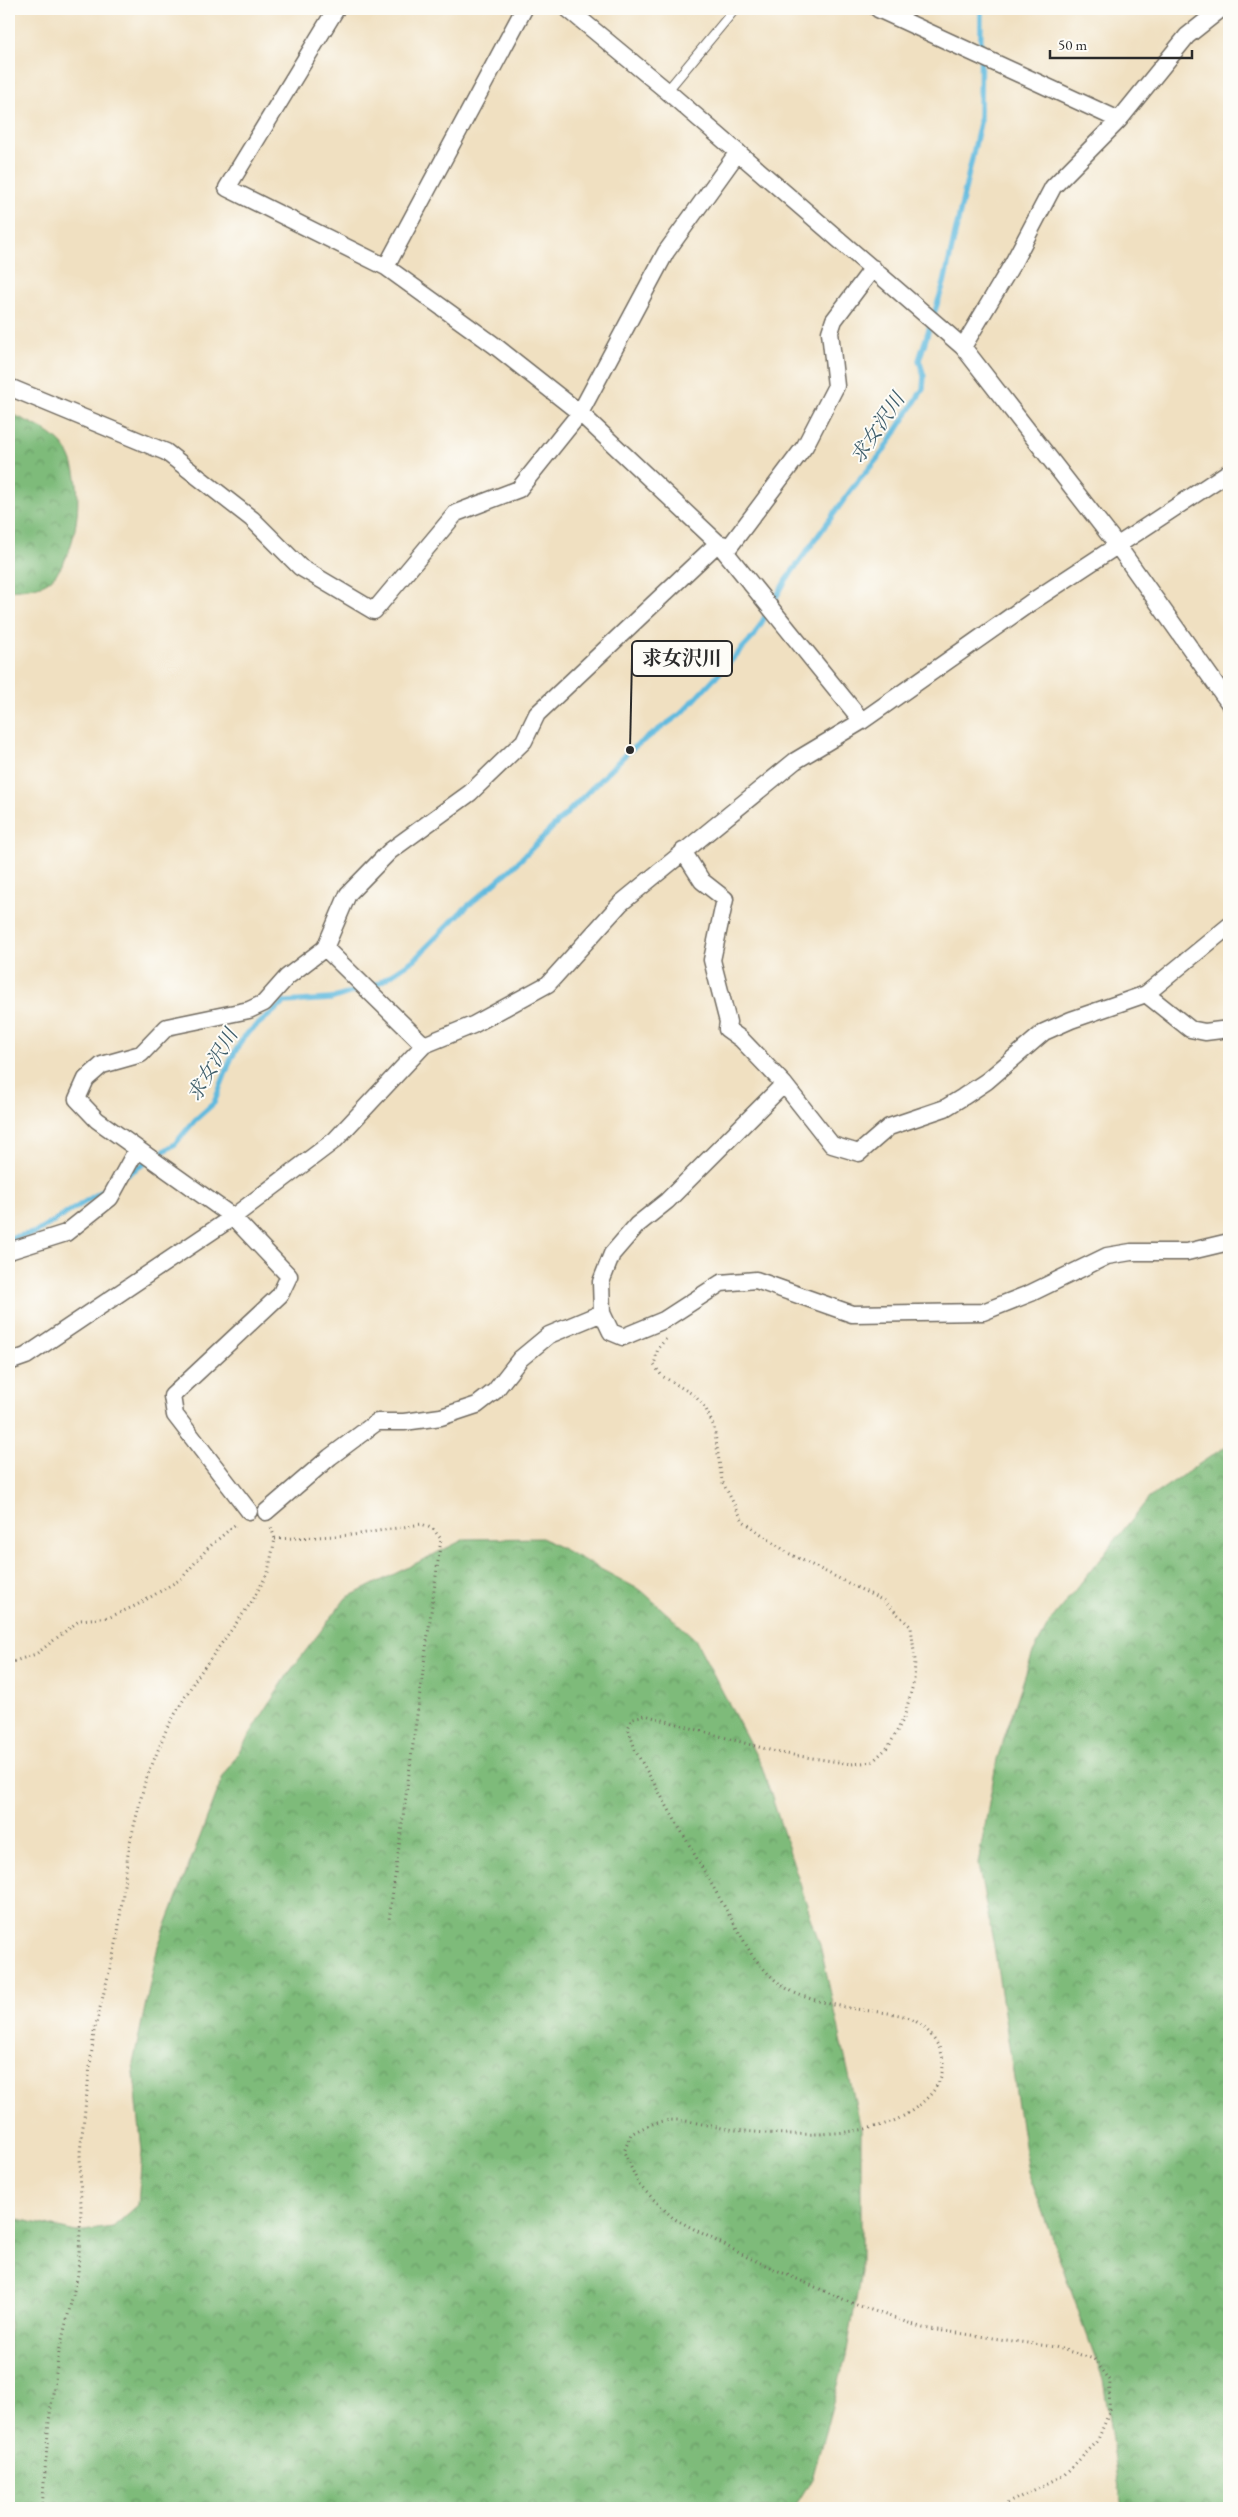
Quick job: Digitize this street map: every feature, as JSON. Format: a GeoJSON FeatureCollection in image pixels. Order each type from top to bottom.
{"type":"FeatureCollection","features":[{"type":"Feature","properties":{"kind":"street"},"geometry":{"type":"LineString","coordinates":[[336,9],[227,188],[386,268],[494,345],[580,413],[718,543],[862,721]]}},
{"type":"Feature","properties":{"kind":"street"},"geometry":{"type":"LineString","coordinates":[[386,268],[524,9]]}},
{"type":"Feature","properties":{"kind":"street"},"geometry":{"type":"LineString","coordinates":[[568,9],[667,91],[963,347],[1117,544],[1229,703]]}},
{"type":"Feature","properties":{"kind":"street"},"geometry":{"type":"LineString","coordinates":[[878,9],[1119,120]]}},
{"type":"Feature","properties":{"kind":"street"},"geometry":{"type":"LineString","coordinates":[[963,347],[1013,263],[1053,187],[1119,120],[1187,36],[1221,9]]}},
{"type":"Feature","properties":{"kind":"street"},"geometry":{"type":"LineString","coordinates":[[9,388],[166,452],[252,519],[300,567],[374,611],[456,513],[519,489],[580,413],[666,252],[738,152]]}},
{"type":"Feature","properties":{"kind":"street"},"geometry":{"type":"LineString","coordinates":[[718,543],[730,546],[805,446],[836,386],[830,332],[834,320],[873,268]]}},
{"type":"Feature","properties":{"kind":"street"},"geometry":{"type":"LineString","coordinates":[[9,1362],[26,1356],[233,1217],[335,1140],[424,1045],[473,1025],[548,984],[621,903],[795,760],[862,721],[1030,603],[1229,472]]}},
{"type":"Feature","properties":{"kind":"street"},"geometry":{"type":"LineString","coordinates":[[249,1511],[176,1415],[172,1396],[280,1295],[289,1276],[233,1217],[97,1120],[77,1099],[86,1079],[102,1065],[141,1054],[167,1027],[249,1010],[264,1003],[287,977],[325,948],[348,894],[384,857],[470,792],[524,741],[537,714],[718,543]]}},
{"type":"Feature","properties":{"kind":"street"},"geometry":{"type":"LineString","coordinates":[[683,851],[702,881],[726,899],[712,960],[728,1022],[727,1029],[741,1039],[784,1084],[832,1145],[859,1153],[889,1126],[945,1108],[963,1097],[988,1080],[1044,1032],[1071,1020],[1146,994],[1229,926]]}},
{"type":"Feature","properties":{"kind":"street"},"geometry":{"type":"LineString","coordinates":[[325,948],[424,1045]]}},
{"type":"Feature","properties":{"kind":"street"},"geometry":{"type":"LineString","coordinates":[[1146,994],[1190,1028],[1205,1032],[1229,1029]]}},
{"type":"Feature","properties":{"kind":"street"},"geometry":{"type":"LineString","coordinates":[[784,1084],[667,1201],[637,1225],[612,1254],[601,1282],[602,1313],[611,1332],[623,1338],[664,1320],[721,1283],[756,1280],[852,1314],[983,1312],[1031,1294],[1107,1256],[1131,1252],[1187,1252],[1229,1242]]}},
{"type":"Feature","properties":{"kind":"street"},"geometry":{"type":"LineString","coordinates":[[9,1251],[66,1233],[110,1198],[137,1149]]}},
{"type":"Feature","properties":{"kind":"street"},"geometry":{"type":"LineString","coordinates":[[266,1512],[330,1456],[377,1422],[404,1422],[442,1417],[477,1405],[494,1391],[520,1358],[550,1335],[602,1313]]}},
{"type":"Feature","properties":{"kind":"lane"},"geometry":{"type":"LineString","coordinates":[[667,91],[735,9]]}},
{"type":"Feature","properties":{"kind":"path"},"geometry":{"type":"LineString","coordinates":[[670,1336],[658,1348],[654,1364],[662,1376],[694,1395],[706,1408],[714,1427],[722,1481],[743,1521],[788,1553],[884,1601],[911,1627],[916,1660],[914,1680],[904,1718],[889,1746],[872,1762],[851,1764],[780,1753],[645,1715],[633,1718],[628,1728],[640,1759],[752,1954],[772,1978],[797,1993],[806,1996],[854,2009],[906,2015],[926,2026],[942,2051],[943,2075],[926,2101],[893,2123],[854,2130],[784,2135],[728,2129],[682,2119],[651,2123],[631,2134],[624,2152],[639,2186],[673,2218],[748,2258],[854,2304],[923,2328],[1055,2347],[1094,2359],[1110,2380],[1109,2413],[1097,2442],[1064,2475],[998,2508]]}},
{"type":"Feature","properties":{"kind":"path"},"geometry":{"type":"LineString","coordinates":[[9,1663],[36,1654],[80,1620],[110,1617],[181,1578],[208,1548],[249,1511]]}},
{"type":"Feature","properties":{"kind":"path"},"geometry":{"type":"LineString","coordinates":[[42,2508],[49,2421],[59,2352],[78,2274],[81,2210],[80,2152],[94,2032],[117,1940],[129,1846],[145,1782],[167,1728],[195,1680],[253,1600],[268,1572],[275,1539],[353,1535],[422,1524],[433,1529],[441,1539],[389,1920]]}},
{"type":"Feature","properties":{"kind":"green space"},"geometry":{"type":"Polygon","coordinates":[[[9,413],[43,429],[61,443],[70,456],[78,493],[74,534],[60,569],[45,583],[30,588],[9,590],[9,413]]]}},
{"type":"Feature","properties":{"kind":"green space"},"geometry":{"type":"Polygon","coordinates":[[[1229,1444],[1229,2508],[1122,2508],[1103,2379],[1028,2172],[994,1946],[978,1864],[997,1759],[1032,1655],[1051,1620],[1149,1498],[1229,1444]]]}},
{"type":"Feature","properties":{"kind":"green space"},"geometry":{"type":"Polygon","coordinates":[[[542,1538],[642,1591],[695,1639],[762,1767],[820,1945],[861,2129],[861,2272],[846,2356],[812,2479],[794,2508],[9,2508],[9,2217],[76,2232],[113,2227],[138,2205],[142,2151],[133,2064],[158,1946],[223,1777],[288,1674],[346,1598],[465,1539],[542,1538]]]}},
{"type":"Feature","properties":{"kind":"waterway","name":"求女沢川"},"geometry":{"type":"LineString","coordinates":[[128,1174],[175,1144],[195,1120],[214,1103],[231,1059],[244,1036],[285,1002],[331,999],[379,983],[415,959],[463,910],[511,869],[630,750],[682,713],[754,636],[786,580],[851,490],[882,453],[923,389],[924,376],[919,360],[944,283],[980,123],[981,9]]}},
{"type":"Feature","properties":{"kind":"waterway","name":"求女沢川"},"geometry":{"type":"LineString","coordinates":[[9,1238],[35,1233],[112,1185]]}},
{"type":"Feature","properties":{"kind":"place","name":"求女沢川"},"geometry":{"type":"Point","coordinates":[630,750]}}]}
